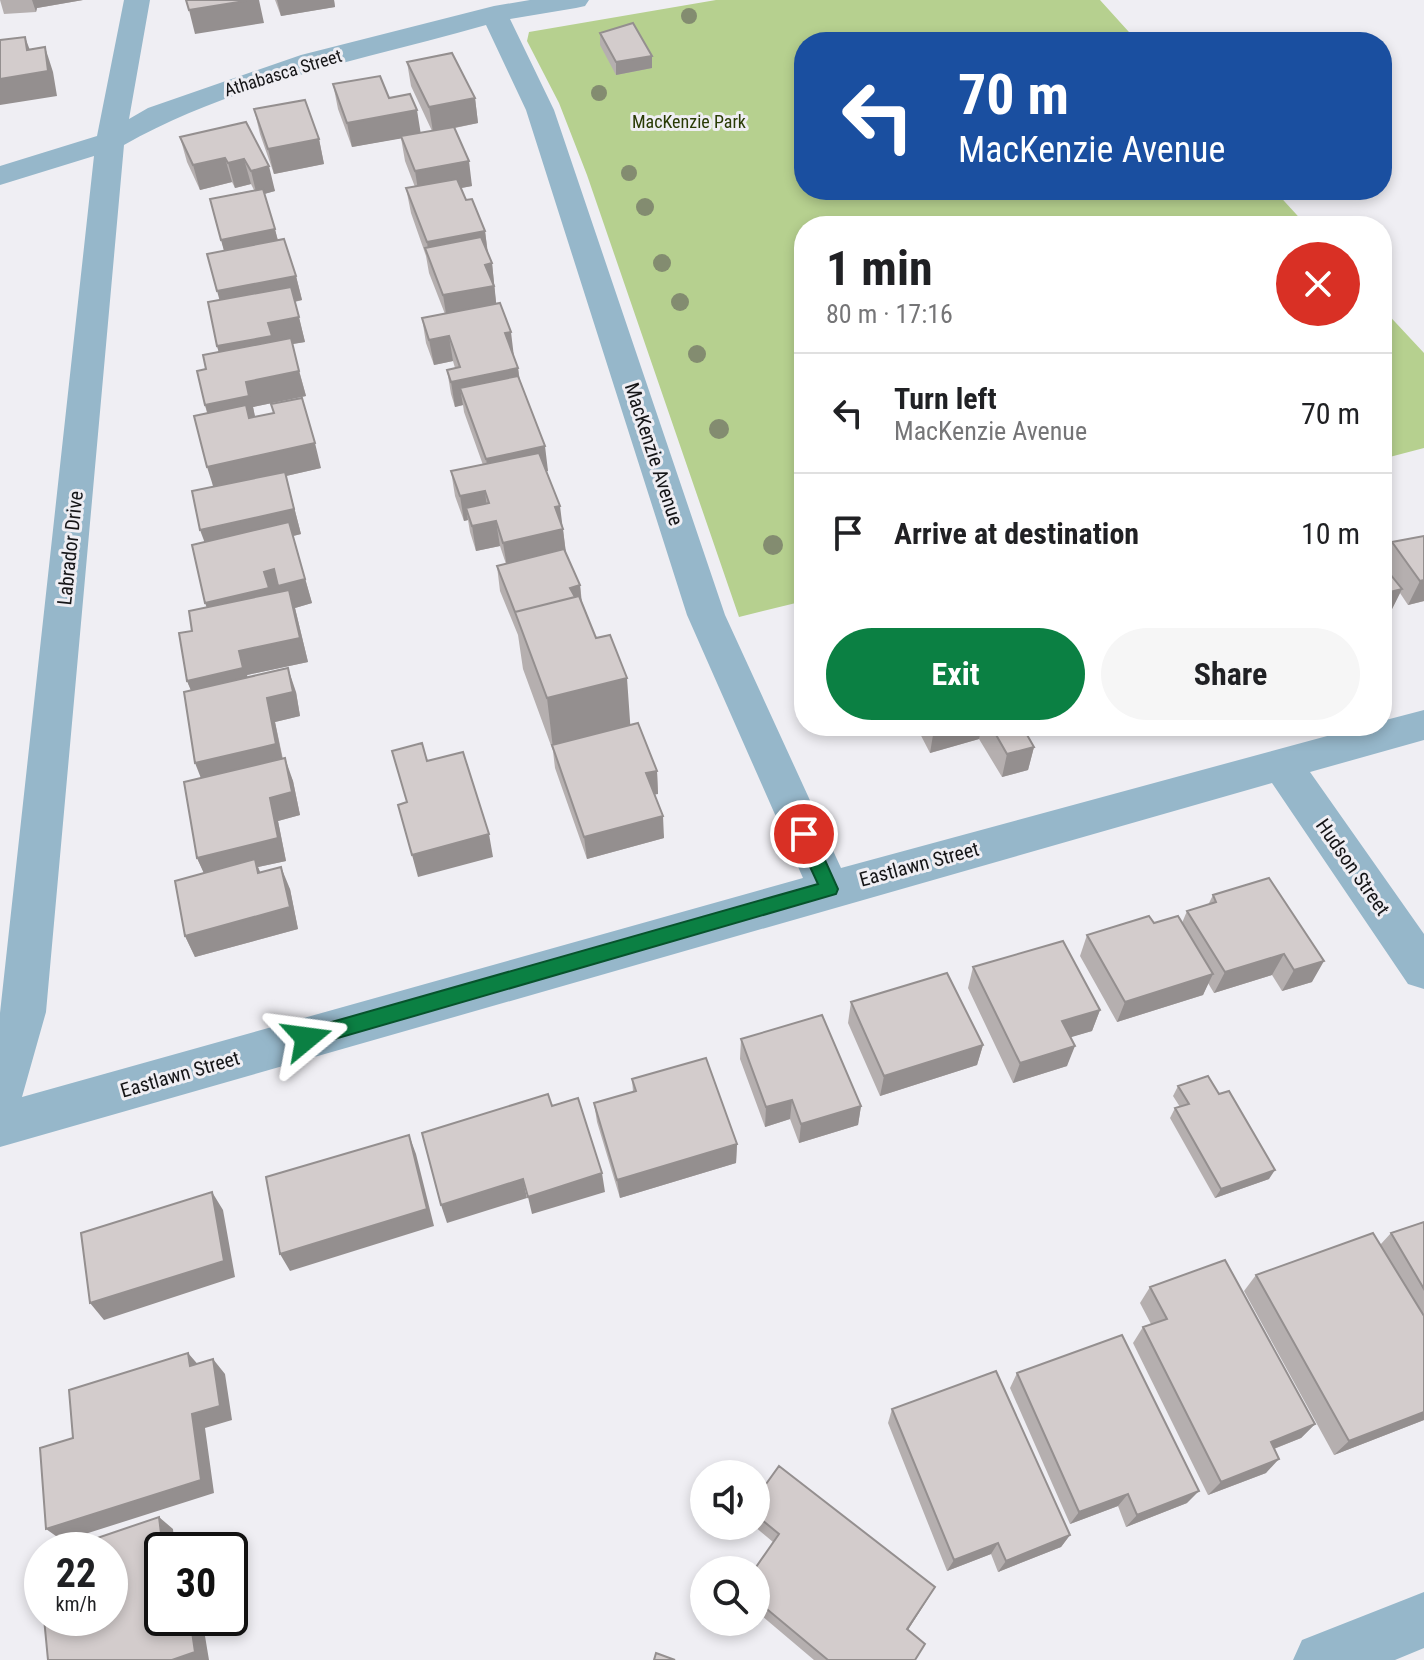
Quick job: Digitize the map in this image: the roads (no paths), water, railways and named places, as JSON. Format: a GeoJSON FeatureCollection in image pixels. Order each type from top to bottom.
{"type":"FeatureCollection","features":[{"type":"Feature","properties":{"kind":"street","name":"Labrador Drive"},"geometry":{"type":"LineString","coordinates":[[0,1094],[23,1012],[110,141],[137,0]]}},
{"type":"Feature","properties":{"kind":"street","name":"Athabasca Street"},"geometry":{"type":"LineString","coordinates":[[0,176],[110,141],[158,114],[311,61],[494,14],[576,0]]}},
{"type":"Feature","properties":{"kind":"street","name":"MacKenzie Avenue"},"geometry":{"type":"LineString","coordinates":[[494,14],[545,125],[706,615],[829,889]]}},
{"type":"Feature","properties":{"kind":"street","name":"Eastlawn Street"},"geometry":{"type":"LineString","coordinates":[[1392,734],[1424,725]]}},
{"type":"Feature","properties":{"kind":"street","name":"Eastlawn Street"},"geometry":{"type":"LineString","coordinates":[[0,1125],[829,889],[1385,736]]}},
{"type":"Feature","properties":{"kind":"street","name":"Hudson Street"},"geometry":{"type":"LineString","coordinates":[[1282,765],[1424,970]]}},
{"type":"Feature","properties":{"kind":"street"},"geometry":{"type":"LineString","coordinates":[[1322,1660],[1424,1620]]}},
{"type":"Feature","properties":{"kind":"park label","name":"MacKenzie Park"},"geometry":{"type":"Point","coordinates":[689,122]}}]}
